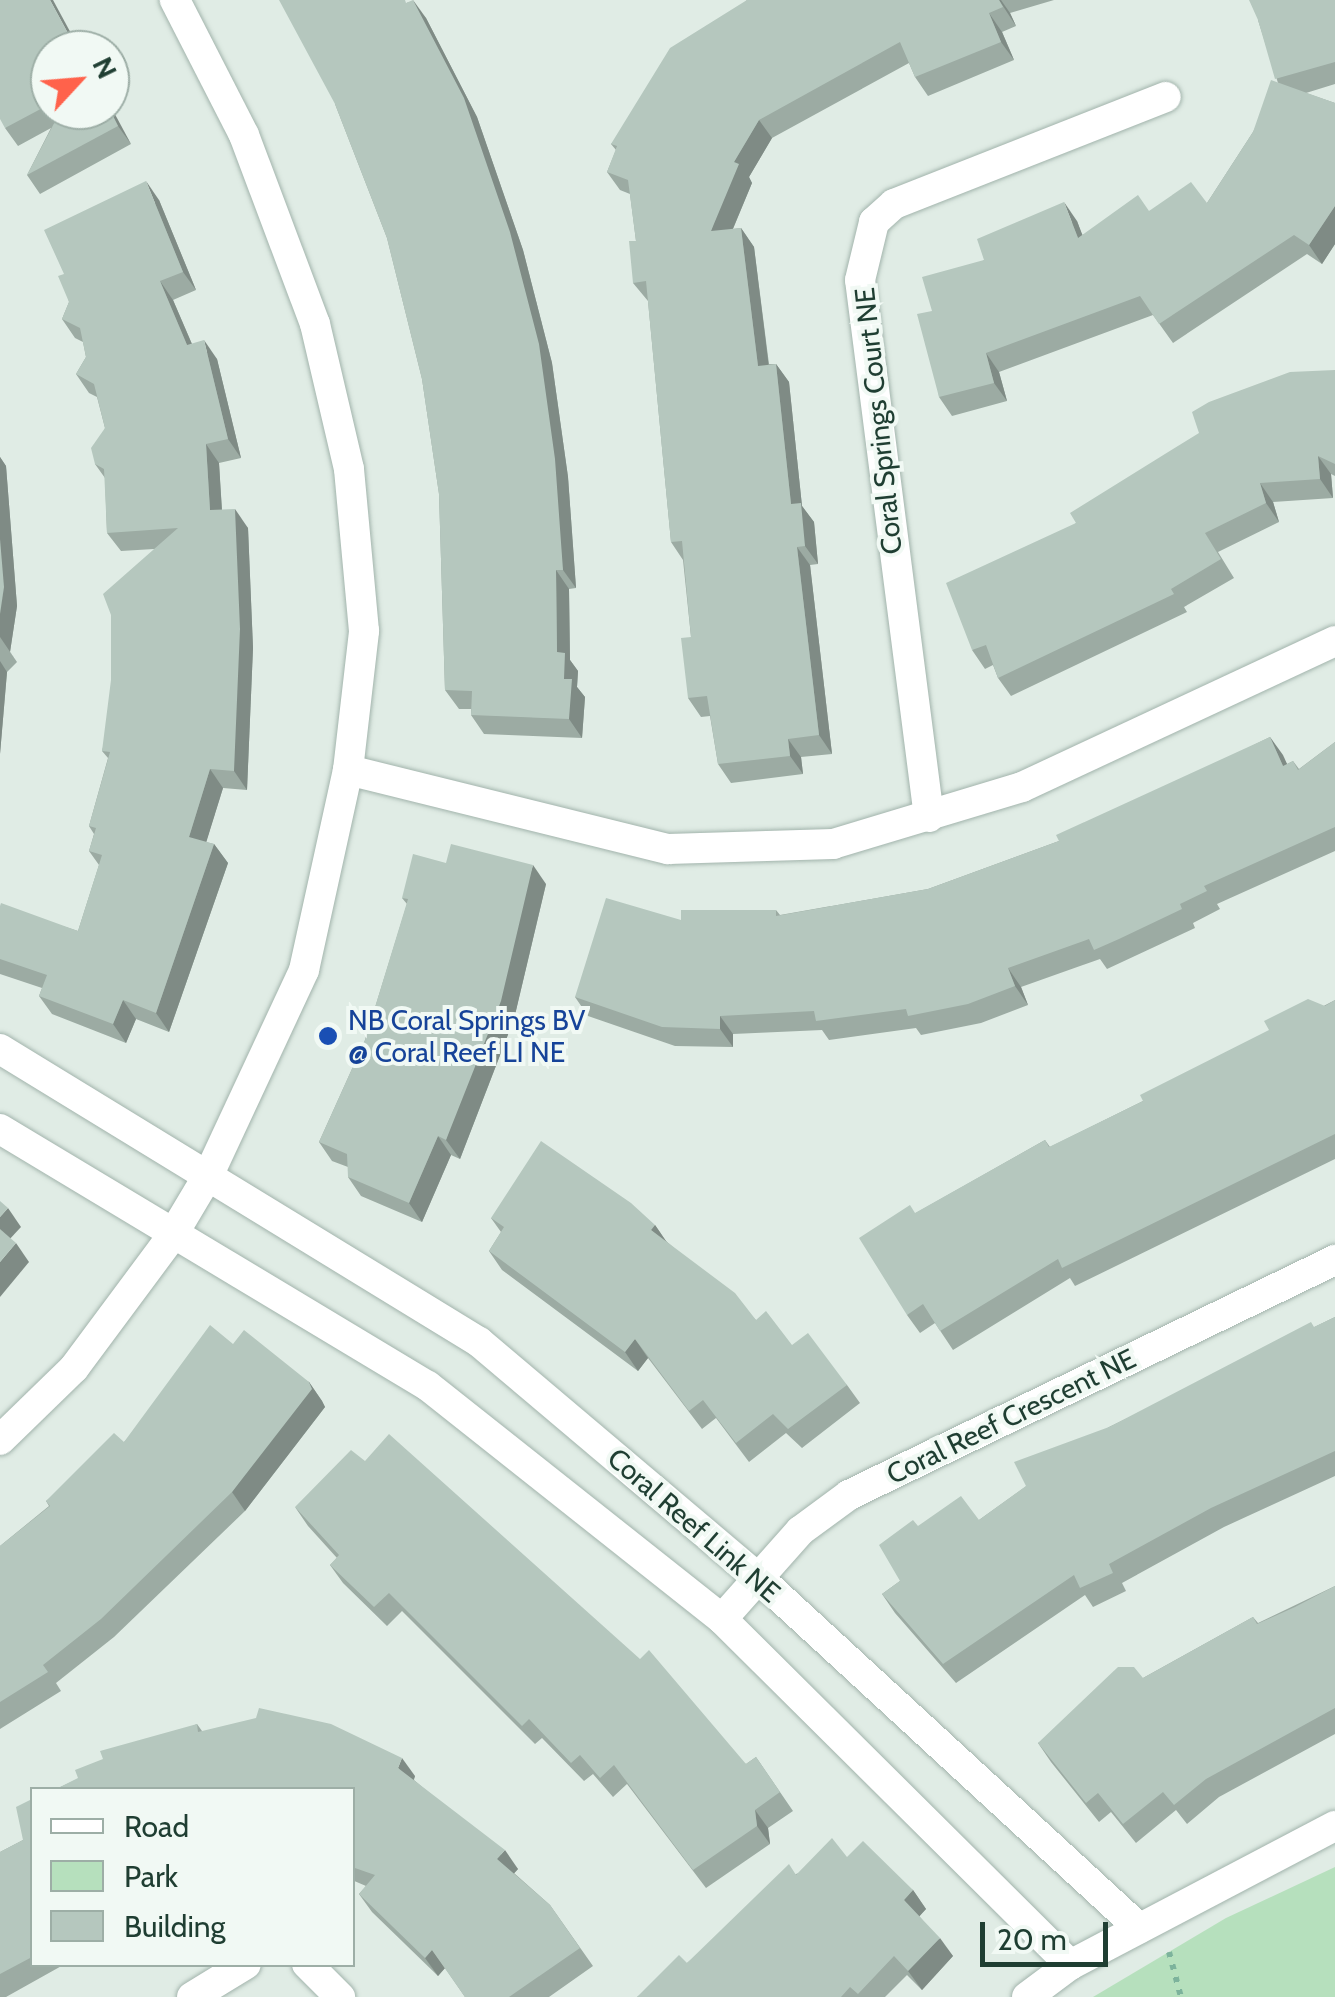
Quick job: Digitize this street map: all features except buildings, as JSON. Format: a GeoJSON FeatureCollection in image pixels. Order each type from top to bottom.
{"type":"FeatureCollection","features":[{"type":"Feature","properties":{"kind":"street"},"geometry":{"type":"LineString","coordinates":[[0,1440],[74,1368],[172,1236],[209,1174],[304,970],[348,770],[364,632],[345,450],[316,324],[244,134],[175,0]]}},
{"type":"Feature","properties":{"kind":"street","name":"Coral Springs Court NE"},"geometry":{"type":"LineString","coordinates":[[929,817],[860,280],[874,222],[894,204],[1166,97]]}},
{"type":"Feature","properties":{"kind":"street"},"geometry":{"type":"LineString","coordinates":[[348,770],[668,849],[834,844],[1022,787],[1335,641]]}},
{"type":"Feature","properties":{"kind":"street","name":"Coral Reef Link NE"},"geometry":{"type":"LineString","coordinates":[[0,1049],[480,1342],[761,1580],[1138,1928]]}},
{"type":"Feature","properties":{"kind":"street","name":"Coral Reef Link NE"},"geometry":{"type":"LineString","coordinates":[[0,1130],[428,1386],[722,1619],[1070,1965]]}},
{"type":"Feature","properties":{"kind":"street","name":"Coral Reef Crescent NE"},"geometry":{"type":"LineString","coordinates":[[722,1619],[761,1580],[800,1530],[849,1495],[1335,1260]]}},
{"type":"Feature","properties":{"kind":"street"},"geometry":{"type":"LineString","coordinates":[[1028,1997],[1070,1965],[1335,1826]]}},
{"type":"Feature","properties":{"kind":"street"},"geometry":{"type":"LineString","coordinates":[[192,1997],[241,1967]]}},
{"type":"Feature","properties":{"kind":"street"},"geometry":{"type":"LineString","coordinates":[[310,1967],[340,1997]]}},
{"type":"Feature","properties":{"kind":"path"},"geometry":{"type":"LineString","coordinates":[[1169,1952],[1181,1997]]}},
{"type":"Feature","properties":{"kind":"green space"},"geometry":{"type":"Polygon","coordinates":[[[1335,1867],[1335,1997],[1093,1997],[1226,1918],[1335,1867]]]}},
{"type":"Feature","properties":{"kind":"place","name":"NB Coral Springs BV @ Coral Reef LI NE"},"geometry":{"type":"Point","coordinates":[328,1036]}}]}
